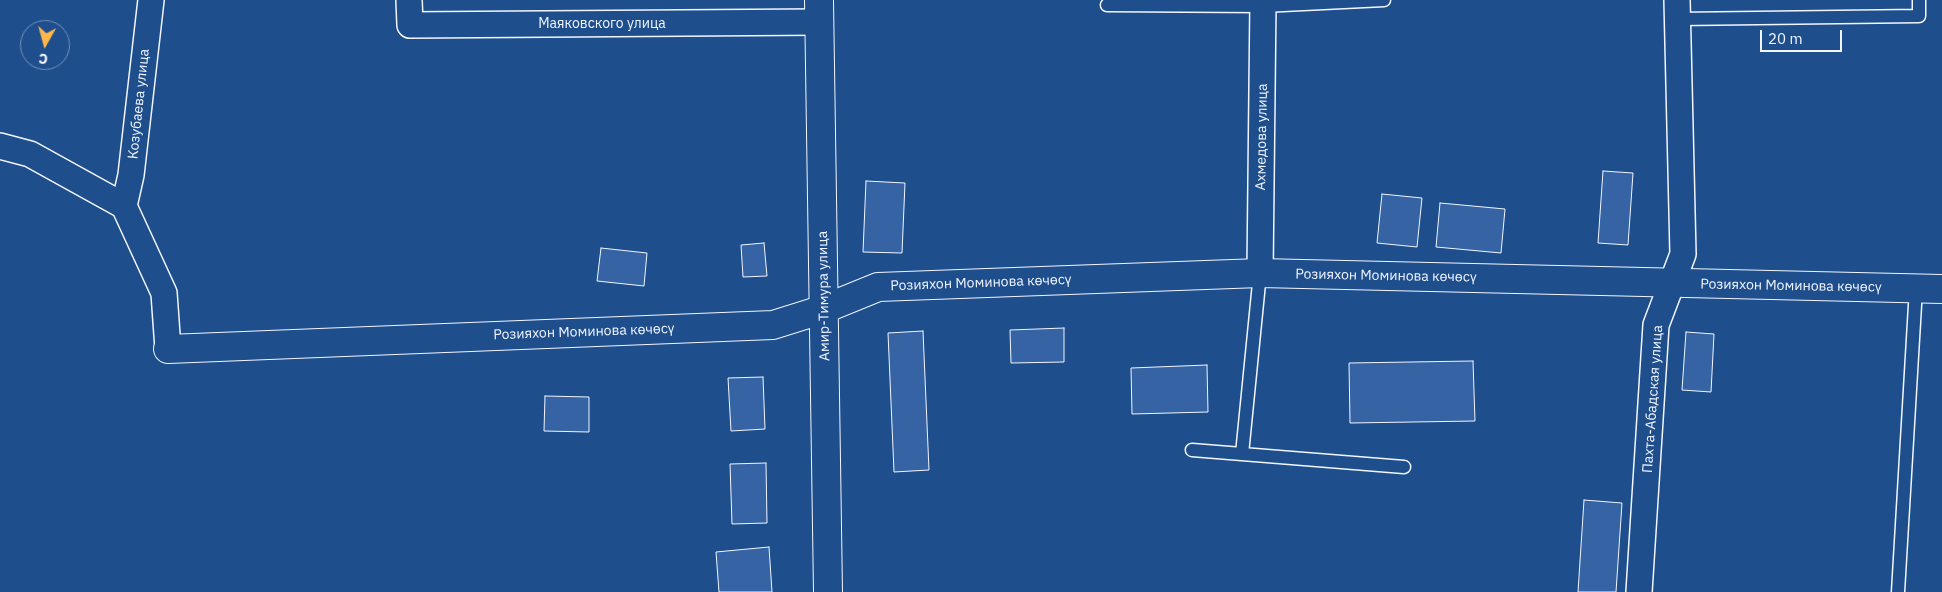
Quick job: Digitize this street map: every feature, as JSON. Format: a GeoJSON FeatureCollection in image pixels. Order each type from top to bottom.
{"type":"FeatureCollection","features":[{"type":"Feature","properties":{"kind":"street","name":"Козубаева улица"},"geometry":{"type":"LineString","coordinates":[[124,206],[131,175],[151,0]]}},
{"type":"Feature","properties":{"kind":"street","name":"Маяковского улица"},"geometry":{"type":"LineString","coordinates":[[410,0],[410,25],[819,11]]}},
{"type":"Feature","properties":{"kind":"street","name":"Ахмедова улица"},"geometry":{"type":"LineString","coordinates":[[1260,273],[1263,3]]}},
{"type":"Feature","properties":{"kind":"street","name":"Пахта-Абадская улица"},"geometry":{"type":"LineString","coordinates":[[1639,592],[1656,326],[1683,254],[1677,9]]}},
{"type":"Feature","properties":{"kind":"street","name":"Амир-Тимура улица"},"geometry":{"type":"LineString","coordinates":[[819,11],[828,592]]}},
{"type":"Feature","properties":{"kind":"street"},"geometry":{"type":"LineString","coordinates":[[0,146],[30,154],[124,206]]}},
{"type":"Feature","properties":{"kind":"street","name":"Розияхон Моминова көчөсү"},"geometry":{"type":"LineString","coordinates":[[124,206],[164,293],[168,349],[773,325],[824,309],[878,286],[1260,273],[1929,289]]}},
{"type":"Feature","properties":{"kind":"lane"},"geometry":{"type":"LineString","coordinates":[[1107,6],[1384,0]]}},
{"type":"Feature","properties":{"kind":"lane"},"geometry":{"type":"LineString","coordinates":[[1677,9],[1919,16],[1919,0]]}},
{"type":"Feature","properties":{"kind":"lane"},"geometry":{"type":"LineString","coordinates":[[1242,454],[1260,273]]}},
{"type":"Feature","properties":{"kind":"lane"},"geometry":{"type":"LineString","coordinates":[[1898,592],[1929,289]]}},
{"type":"Feature","properties":{"kind":"lane"},"geometry":{"type":"LineString","coordinates":[[1192,450],[1404,467]]}},
{"type":"Feature","properties":{"kind":"building"},"geometry":{"type":"Polygon","coordinates":[[[1603,171],[1633,173],[1628,245],[1598,243],[1603,171]]]}},
{"type":"Feature","properties":{"kind":"building"},"geometry":{"type":"Polygon","coordinates":[[[866,181],[905,183],[902,253],[863,252],[866,181]]]}},
{"type":"Feature","properties":{"kind":"building"},"geometry":{"type":"Polygon","coordinates":[[[1382,194],[1422,198],[1417,247],[1377,243],[1382,194]]]}},
{"type":"Feature","properties":{"kind":"building"},"geometry":{"type":"Polygon","coordinates":[[[1440,203],[1505,209],[1501,253],[1436,247],[1440,203]]]}},
{"type":"Feature","properties":{"kind":"building"},"geometry":{"type":"Polygon","coordinates":[[[764,243],[767,276],[743,277],[741,245],[764,243]]]}},
{"type":"Feature","properties":{"kind":"building"},"geometry":{"type":"Polygon","coordinates":[[[601,248],[647,253],[644,286],[597,281],[601,248]]]}},
{"type":"Feature","properties":{"kind":"building"},"geometry":{"type":"Polygon","coordinates":[[[1064,328],[1064,362],[1011,363],[1010,330],[1064,328]]]}},
{"type":"Feature","properties":{"kind":"building"},"geometry":{"type":"Polygon","coordinates":[[[923,331],[929,470],[894,472],[888,333],[923,331]]]}},
{"type":"Feature","properties":{"kind":"building"},"geometry":{"type":"Polygon","coordinates":[[[1686,332],[1714,334],[1711,392],[1682,390],[1686,332]]]}},
{"type":"Feature","properties":{"kind":"building"},"geometry":{"type":"Polygon","coordinates":[[[1473,361],[1475,421],[1350,423],[1349,363],[1473,361]]]}},
{"type":"Feature","properties":{"kind":"building"},"geometry":{"type":"Polygon","coordinates":[[[1207,365],[1208,412],[1132,414],[1131,368],[1207,365]]]}},
{"type":"Feature","properties":{"kind":"building"},"geometry":{"type":"Polygon","coordinates":[[[763,377],[765,429],[731,431],[728,378],[763,377]]]}},
{"type":"Feature","properties":{"kind":"building"},"geometry":{"type":"Polygon","coordinates":[[[545,396],[589,397],[589,432],[544,431],[545,396]]]}},
{"type":"Feature","properties":{"kind":"building"},"geometry":{"type":"Polygon","coordinates":[[[766,463],[767,523],[732,524],[730,464],[766,463]]]}},
{"type":"Feature","properties":{"kind":"building"},"geometry":{"type":"Polygon","coordinates":[[[1584,500],[1622,503],[1616,592],[1578,592],[1584,500]]]}},
{"type":"Feature","properties":{"kind":"building"},"geometry":{"type":"Polygon","coordinates":[[[769,547],[772,592],[719,592],[716,552],[769,547]]]}}]}
